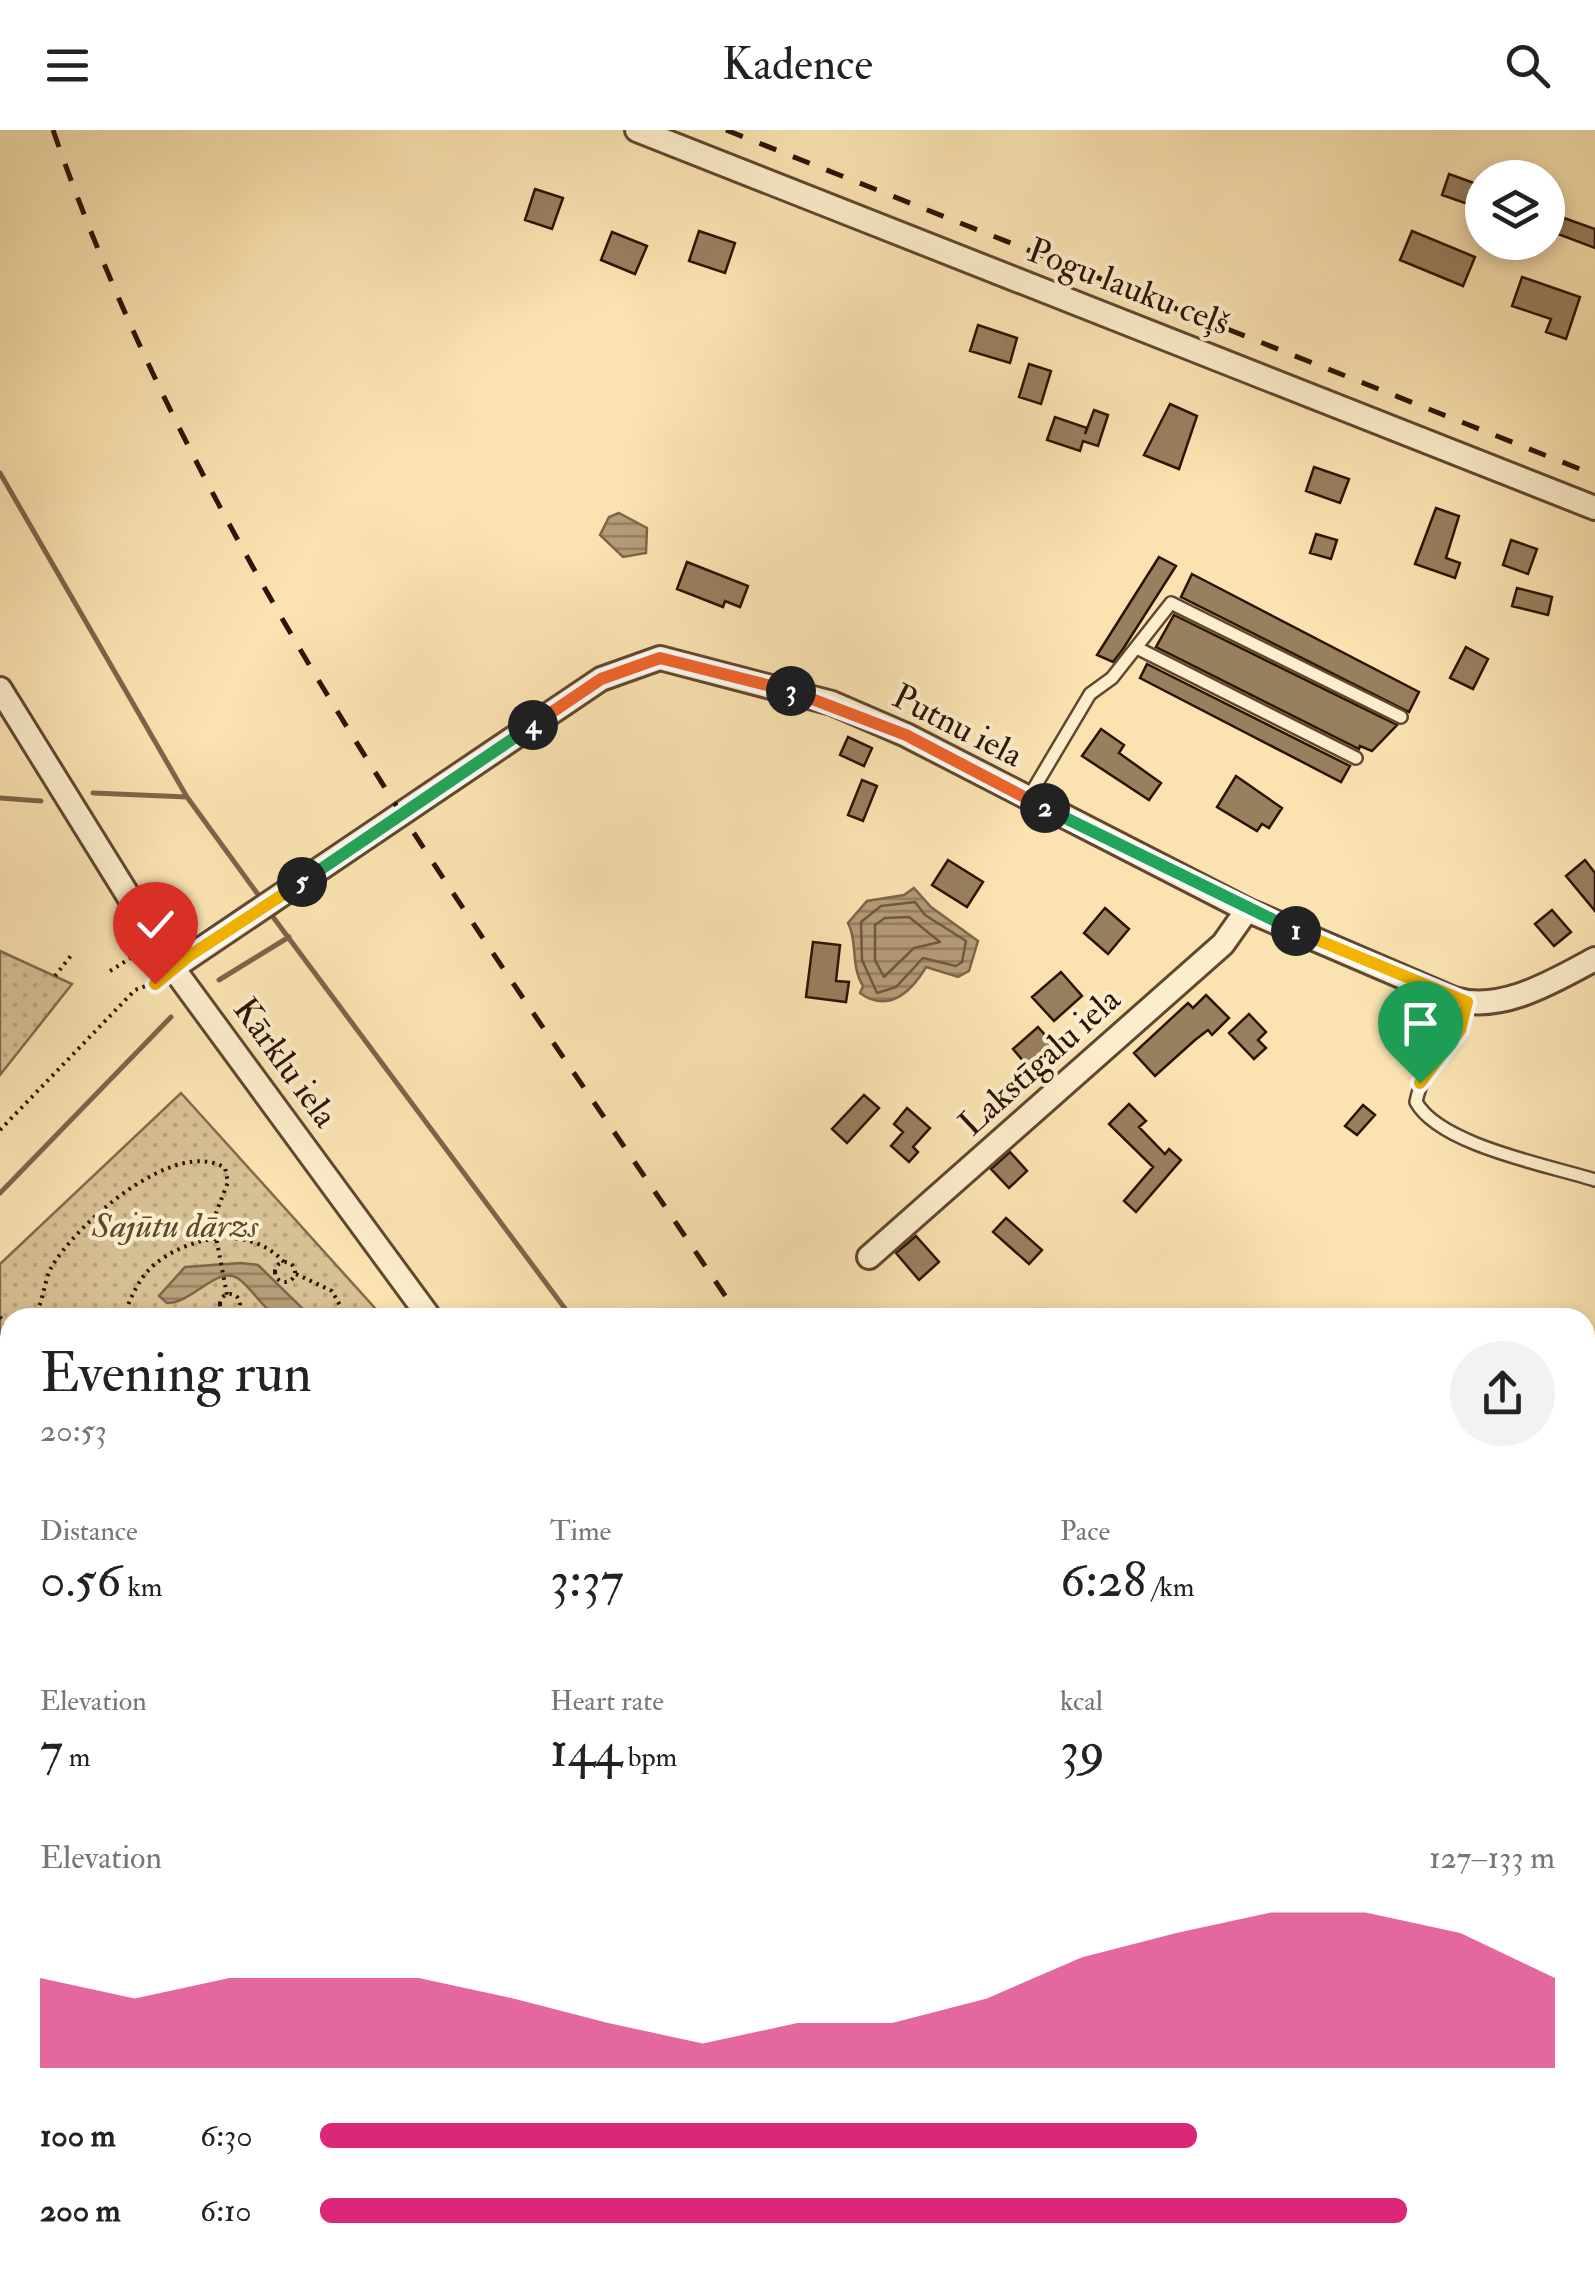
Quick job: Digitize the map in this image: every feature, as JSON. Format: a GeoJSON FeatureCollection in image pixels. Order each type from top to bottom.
{"type":"FeatureCollection","features":[{"type":"Feature","properties":{"kind":"street","name":"Pogu lauku ceļš"},"geometry":{"type":"LineString","coordinates":[[637,130],[1595,508]]}},
{"type":"Feature","properties":{"kind":"street","name":"Putnu iela"},"geometry":{"type":"LineString","coordinates":[[173,968],[601,679],[660,658],[832,703],[906,735],[1247,910],[1467,1002]]}},
{"type":"Feature","properties":{"kind":"street","name":"Kārklu iela"},"geometry":{"type":"LineString","coordinates":[[0,690],[173,968],[423,1308]]}},
{"type":"Feature","properties":{"kind":"street","name":"Lakstīgalu iela"},"geometry":{"type":"LineString","coordinates":[[869,1257],[1223,944],[1247,910]]}},
{"type":"Feature","properties":{"kind":"street"},"geometry":{"type":"LineString","coordinates":[[1467,1002],[1519,995],[1595,959]]}},
{"type":"Feature","properties":{"kind":"lane"},"geometry":{"type":"LineString","coordinates":[[1027,800],[1090,694],[1112,678],[1171,602],[1401,717]]}},
{"type":"Feature","properties":{"kind":"lane"},"geometry":{"type":"LineString","coordinates":[[1138,648],[1356,758]]}},
{"type":"Feature","properties":{"kind":"lane"},"geometry":{"type":"LineString","coordinates":[[1467,1002],[1460,1030],[1420,1083],[1416,1102],[1424,1118],[1458,1136],[1595,1180]]}},
{"type":"Feature","properties":{"kind":"path"},"geometry":{"type":"LineString","coordinates":[[110,971],[157,941]]}},
{"type":"Feature","properties":{"kind":"path"},"geometry":{"type":"LineString","coordinates":[[55,976],[73,953]]}},
{"type":"Feature","properties":{"kind":"path"},"geometry":{"type":"LineString","coordinates":[[0,1130],[135,990],[155,984],[173,968]]}},
{"type":"Feature","properties":{"kind":"path"},"geometry":{"type":"LineString","coordinates":[[39,1308],[50,1270],[75,1233],[116,1199],[178,1164],[212,1160],[225,1168],[228,1182],[213,1221],[223,1280],[228,1295],[240,1302],[239,1308]]}},
{"type":"Feature","properties":{"kind":"path"},"geometry":{"type":"LineString","coordinates":[[127,1308],[139,1282],[154,1264],[215,1238],[246,1240],[293,1265],[296,1274],[332,1291],[341,1308]]}},
{"type":"Feature","properties":{"kind":"path"},"geometry":{"type":"LineString","coordinates":[[284,1262],[276,1267],[278,1279],[288,1282],[296,1274]]}},
{"type":"Feature","properties":{"kind":"path"},"geometry":{"type":"LineString","coordinates":[[222,1308],[228,1295]]}},
{"type":"Feature","properties":{"kind":"path"},"geometry":{"type":"LineString","coordinates":[[0,1332],[0,1349]]}},
{"type":"Feature","properties":{"kind":"green space"},"geometry":{"type":"Polygon","coordinates":[[[0,951],[72,984],[0,1075],[0,951]]]}},
{"type":"Feature","properties":{"kind":"green space","name":"Sajūtu dārzs"},"geometry":{"type":"Polygon","coordinates":[[[181,1093],[375,1308],[0,1308],[0,1264],[181,1093]]]}},
{"type":"Feature","properties":{"kind":"water"},"geometry":{"type":"Polygon","coordinates":[[[619,513],[647,528],[646,553],[623,557],[600,535],[609,517],[619,513]]]}},
{"type":"Feature","properties":{"kind":"water"},"geometry":{"type":"Polygon","coordinates":[[[914,888],[931,907],[978,941],[969,971],[958,977],[926,967],[897,998],[870,999],[860,993],[863,986],[848,923],[867,901],[904,895],[914,888]]]}},
{"type":"Feature","properties":{"kind":"water"},"geometry":{"type":"Polygon","coordinates":[[[258,1265],[302,1308],[266,1308],[244,1283],[231,1276],[222,1276],[187,1297],[167,1303],[159,1296],[185,1267],[258,1265]]]}},
{"type":"Feature","properties":{"kind":"building"},"geometry":{"type":"Polygon","coordinates":[[[1449,174],[1465,180],[1465,203],[1442,195],[1449,174]]]}},
{"type":"Feature","properties":{"kind":"building"},"geometry":{"type":"Polygon","coordinates":[[[535,189],[563,198],[552,229],[525,220],[535,189]]]}},
{"type":"Feature","properties":{"kind":"building"},"geometry":{"type":"Polygon","coordinates":[[[1565,218],[1595,229],[1595,248],[1565,237],[1565,218]]]}},
{"type":"Feature","properties":{"kind":"building"},"geometry":{"type":"Polygon","coordinates":[[[699,231],[735,243],[725,273],[689,261],[699,231]]]}},
{"type":"Feature","properties":{"kind":"building"},"geometry":{"type":"Polygon","coordinates":[[[1412,231],[1465,253],[1465,260],[1474,260],[1463,286],[1400,260],[1412,231]]]}},
{"type":"Feature","properties":{"kind":"building"},"geometry":{"type":"Polygon","coordinates":[[[612,232],[647,246],[635,274],[601,260],[612,232]]]}},
{"type":"Feature","properties":{"kind":"building"},"geometry":{"type":"Polygon","coordinates":[[[1522,277],[1580,297],[1566,339],[1546,332],[1551,319],[1512,306],[1522,277]]]}},
{"type":"Feature","properties":{"kind":"building"},"geometry":{"type":"Polygon","coordinates":[[[978,325],[1017,338],[1010,363],[970,351],[978,325]]]}},
{"type":"Feature","properties":{"kind":"building"},"geometry":{"type":"Polygon","coordinates":[[[1029,364],[1051,371],[1041,404],[1019,397],[1029,364]]]}},
{"type":"Feature","properties":{"kind":"building"},"geometry":{"type":"Polygon","coordinates":[[[1170,404],[1197,416],[1179,469],[1144,455],[1170,404]]]}},
{"type":"Feature","properties":{"kind":"building"},"geometry":{"type":"Polygon","coordinates":[[[1094,410],[1108,415],[1098,446],[1083,441],[1080,451],[1047,440],[1055,417],[1087,428],[1085,434],[1094,410]]]}},
{"type":"Feature","properties":{"kind":"building"},"geometry":{"type":"Polygon","coordinates":[[[1314,467],[1349,479],[1340,503],[1306,491],[1314,467]]]}},
{"type":"Feature","properties":{"kind":"building"},"geometry":{"type":"Polygon","coordinates":[[[1436,508],[1459,516],[1446,558],[1460,563],[1455,578],[1415,564],[1436,508]]]}},
{"type":"Feature","properties":{"kind":"building"},"geometry":{"type":"Polygon","coordinates":[[[1316,534],[1337,540],[1331,559],[1310,553],[1316,534]]]}},
{"type":"Feature","properties":{"kind":"building"},"geometry":{"type":"Polygon","coordinates":[[[1511,540],[1537,549],[1528,574],[1503,565],[1511,540]]]}},
{"type":"Feature","properties":{"kind":"building"},"geometry":{"type":"Polygon","coordinates":[[[1159,557],[1176,566],[1113,662],[1097,655],[1159,557]]]}},
{"type":"Feature","properties":{"kind":"building"},"geometry":{"type":"Polygon","coordinates":[[[687,562],[748,586],[740,607],[725,601],[723,607],[677,589],[687,562]]]}},
{"type":"Feature","properties":{"kind":"building"},"geometry":{"type":"Polygon","coordinates":[[[1192,574],[1419,692],[1409,712],[1181,597],[1192,574]]]}},
{"type":"Feature","properties":{"kind":"building"},"geometry":{"type":"Polygon","coordinates":[[[1517,588],[1552,597],[1548,615],[1512,606],[1517,588]]]}},
{"type":"Feature","properties":{"kind":"building"},"geometry":{"type":"Polygon","coordinates":[[[1174,615],[1397,725],[1372,751],[1360,746],[1359,749],[1156,647],[1174,615]]]}},
{"type":"Feature","properties":{"kind":"building"},"geometry":{"type":"Polygon","coordinates":[[[1466,647],[1488,659],[1473,689],[1450,678],[1466,647]]]}},
{"type":"Feature","properties":{"kind":"building"},"geometry":{"type":"Polygon","coordinates":[[[1147,664],[1350,766],[1341,782],[1140,678],[1147,664]]]}},
{"type":"Feature","properties":{"kind":"building"},"geometry":{"type":"Polygon","coordinates":[[[1101,729],[1124,745],[1119,753],[1161,783],[1149,800],[1082,756],[1101,729]]]}},
{"type":"Feature","properties":{"kind":"building"},"geometry":{"type":"Polygon","coordinates":[[[848,737],[872,748],[864,766],[840,755],[848,737]]]}},
{"type":"Feature","properties":{"kind":"building"},"geometry":{"type":"Polygon","coordinates":[[[1236,776],[1282,808],[1269,828],[1262,824],[1257,831],[1217,807],[1236,776]]]}},
{"type":"Feature","properties":{"kind":"building"},"geometry":{"type":"Polygon","coordinates":[[[862,780],[877,786],[863,821],[848,815],[862,780]]]}},
{"type":"Feature","properties":{"kind":"building"},"geometry":{"type":"Polygon","coordinates":[[[948,860],[983,882],[967,907],[932,885],[948,860]]]}},
{"type":"Feature","properties":{"kind":"building"},"geometry":{"type":"Polygon","coordinates":[[[1585,860],[1595,873],[1595,911],[1566,876],[1585,860]]]}},
{"type":"Feature","properties":{"kind":"building"},"geometry":{"type":"Polygon","coordinates":[[[1105,908],[1129,929],[1108,954],[1084,933],[1105,908]]]}},
{"type":"Feature","properties":{"kind":"building"},"geometry":{"type":"Polygon","coordinates":[[[1552,910],[1571,932],[1554,946],[1535,924],[1552,910]]]}},
{"type":"Feature","properties":{"kind":"building"},"geometry":{"type":"Polygon","coordinates":[[[813,942],[840,945],[836,981],[849,982],[846,1002],[806,997],[813,942]]]}},
{"type":"Feature","properties":{"kind":"building"},"geometry":{"type":"Polygon","coordinates":[[[1061,972],[1082,996],[1054,1021],[1032,997],[1061,972]]]}},
{"type":"Feature","properties":{"kind":"building"},"geometry":{"type":"Polygon","coordinates":[[[1206,995],[1229,1018],[1212,1035],[1208,1030],[1195,1040],[1155,1076],[1134,1053],[1188,1003],[1193,1008],[1206,995]]]}},
{"type":"Feature","properties":{"kind":"building"},"geometry":{"type":"Polygon","coordinates":[[[1249,1014],[1266,1032],[1258,1040],[1266,1048],[1254,1059],[1229,1033],[1249,1014]]]}},
{"type":"Feature","properties":{"kind":"building"},"geometry":{"type":"Polygon","coordinates":[[[1038,1027],[1054,1045],[1029,1068],[1013,1049],[1038,1027]]]}},
{"type":"Feature","properties":{"kind":"building"},"geometry":{"type":"Polygon","coordinates":[[[864,1095],[879,1108],[847,1143],[832,1129],[864,1095]]]}},
{"type":"Feature","properties":{"kind":"building"},"geometry":{"type":"Polygon","coordinates":[[[1129,1104],[1146,1121],[1139,1127],[1165,1154],[1169,1149],[1181,1160],[1136,1212],[1124,1201],[1153,1167],[1109,1124],[1129,1104]]]}},
{"type":"Feature","properties":{"kind":"building"},"geometry":{"type":"Polygon","coordinates":[[[1363,1105],[1375,1115],[1357,1135],[1345,1126],[1363,1105]]]}},
{"type":"Feature","properties":{"kind":"building"},"geometry":{"type":"Polygon","coordinates":[[[907,1108],[930,1128],[913,1147],[918,1152],[909,1162],[891,1146],[903,1132],[894,1124],[907,1108]]]}},
{"type":"Feature","properties":{"kind":"building"},"geometry":{"type":"Polygon","coordinates":[[[1010,1152],[1027,1171],[1009,1188],[991,1169],[1010,1152]]]}},
{"type":"Feature","properties":{"kind":"building"},"geometry":{"type":"Polygon","coordinates":[[[1006,1218],[1042,1250],[1029,1264],[993,1232],[1006,1218]]]}},
{"type":"Feature","properties":{"kind":"building"},"geometry":{"type":"Polygon","coordinates":[[[916,1236],[939,1262],[919,1280],[896,1253],[916,1236]]]}},
{"type":"Feature","properties":{"kind":"waterway"},"geometry":{"type":"LineString","coordinates":[[0,473],[187,797],[257,893]]}},
{"type":"Feature","properties":{"kind":"waterway"},"geometry":{"type":"LineString","coordinates":[[93,793],[187,797]]}},
{"type":"Feature","properties":{"kind":"waterway"},"geometry":{"type":"LineString","coordinates":[[0,798],[41,801]]}},
{"type":"Feature","properties":{"kind":"waterway"},"geometry":{"type":"LineString","coordinates":[[273,917],[565,1308]]}},
{"type":"Feature","properties":{"kind":"waterway"},"geometry":{"type":"LineString","coordinates":[[219,980],[289,937]]}},
{"type":"Feature","properties":{"kind":"waterway"},"geometry":{"type":"LineString","coordinates":[[0,1193],[171,1017]]}},
{"type":"Feature","properties":{"kind":"railway"},"geometry":{"type":"LineString","coordinates":[[53,130],[115,291],[188,446],[270,597],[451,890],[733,1308]]}},
{"type":"Feature","properties":{"kind":"railway"},"geometry":{"type":"LineString","coordinates":[[726,130],[1595,475]]}},
{"type":"Feature","properties":{"kind":"route"},"geometry":{"type":"LineString","coordinates":[[155,984],[189,956],[601,679],[660,658],[729,672],[875,720],[1247,910],[1467,1002],[1460,1030],[1420,1083]]}}]}
